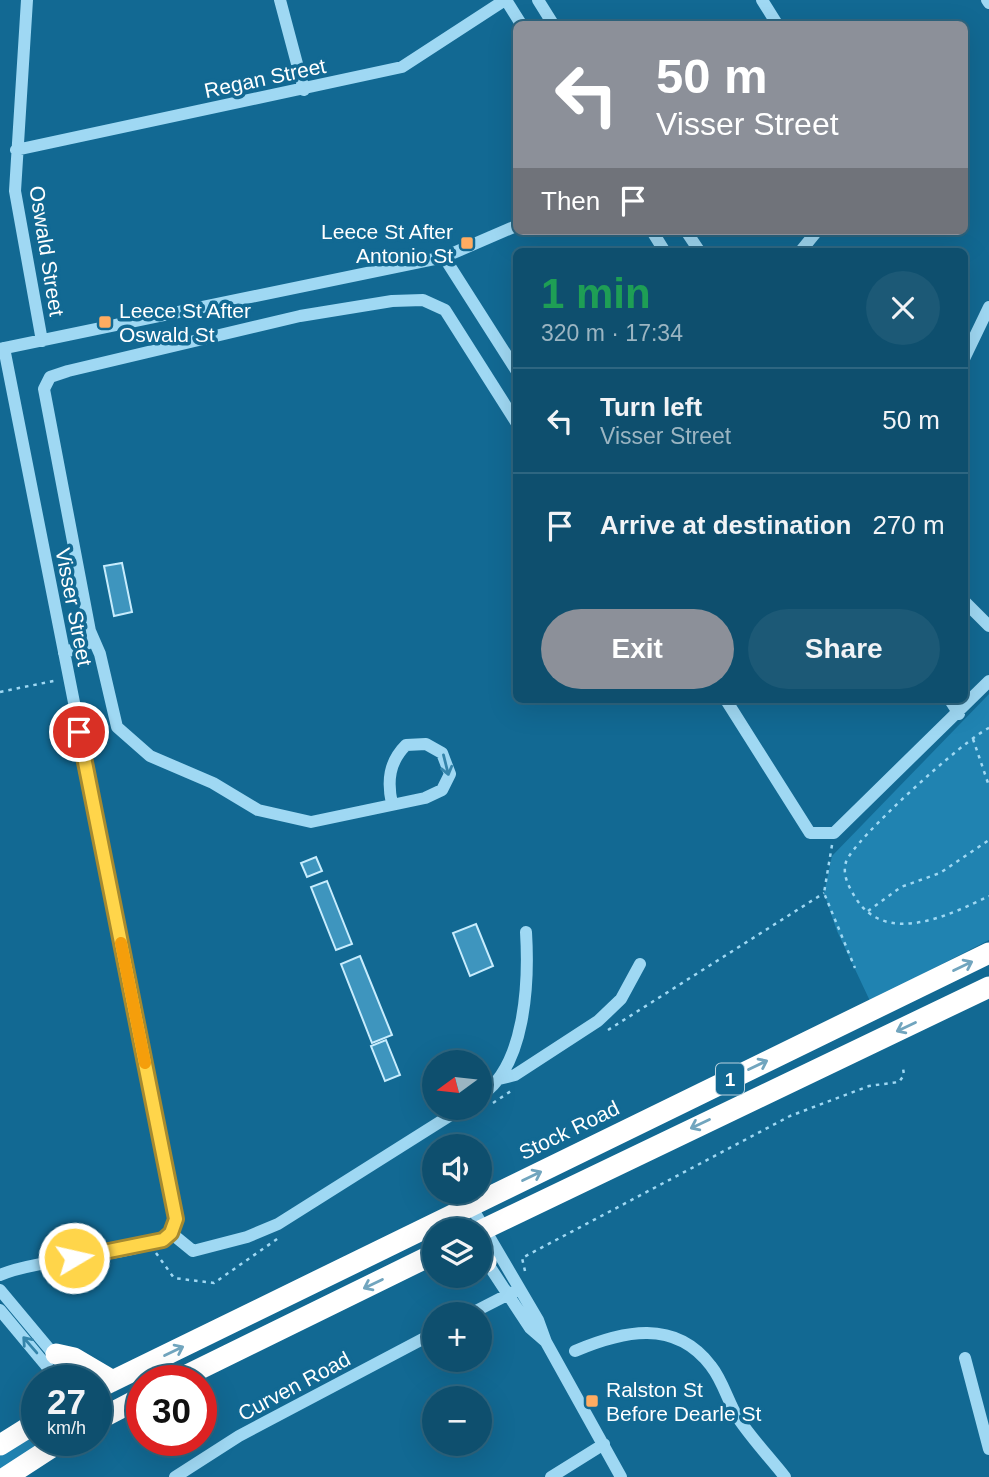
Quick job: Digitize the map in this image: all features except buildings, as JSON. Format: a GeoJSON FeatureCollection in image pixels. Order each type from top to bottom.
{"type":"FeatureCollection","features":[{"type":"Feature","properties":{"kind":"highway","name":"Stock Road"},"geometry":{"type":"LineString","coordinates":[[492,1226],[989,953]]}},
{"type":"Feature","properties":{"kind":"highway","name":"Stock Road"},"geometry":{"type":"LineString","coordinates":[[492,1227],[989,987]]}},
{"type":"Feature","properties":{"kind":"highway","name":"Stock Road"},"geometry":{"type":"LineString","coordinates":[[112,1382],[422,1257]]}},
{"type":"Feature","properties":{"kind":"highway"},"geometry":{"type":"LineString","coordinates":[[208,1365],[422,1260]]}},
{"type":"Feature","properties":{"kind":"highway"},"geometry":{"type":"LineString","coordinates":[[56,1354],[74,1358],[82,1365]]}},
{"type":"Feature","properties":{"kind":"highway"},"geometry":{"type":"LineString","coordinates":[[0,1446],[21,1432]]}},
{"type":"Feature","properties":{"kind":"highway"},"geometry":{"type":"LineString","coordinates":[[6,1477],[38,1456]]}},
{"type":"Feature","properties":{"kind":"street","name":"Oswald Street"},"geometry":{"type":"LineString","coordinates":[[27,0],[16,150],[18,216],[42,341]]}},
{"type":"Feature","properties":{"kind":"street"},"geometry":{"type":"LineString","coordinates":[[280,0],[304,90]]}},
{"type":"Feature","properties":{"kind":"street","name":"Regan Street"},"geometry":{"type":"LineString","coordinates":[[16,150],[402,67],[505,0]]}},
{"type":"Feature","properties":{"kind":"street"},"geometry":{"type":"LineString","coordinates":[[505,0],[519,21]]}},
{"type":"Feature","properties":{"kind":"street"},"geometry":{"type":"LineString","coordinates":[[538,0],[552,21]]}},
{"type":"Feature","properties":{"kind":"street"},"geometry":{"type":"LineString","coordinates":[[762,0],[775,21]]}},
{"type":"Feature","properties":{"kind":"street"},"geometry":{"type":"LineString","coordinates":[[2,348],[444,257],[513,227]]}},
{"type":"Feature","properties":{"kind":"street"},"geometry":{"type":"LineString","coordinates":[[444,257],[513,365]]}},
{"type":"Feature","properties":{"kind":"street"},"geometry":{"type":"LineString","coordinates":[[392,804],[389,792],[393,759],[406,745],[426,744],[443,752],[450,774],[442,790],[425,798],[311,822],[258,810],[213,783],[150,756],[117,727],[100,654],[94,641],[44,389],[50,377],[300,316],[392,301],[423,300],[445,310],[513,417]]}},
{"type":"Feature","properties":{"kind":"street"},"geometry":{"type":"LineString","coordinates":[[968,351],[989,307]]}},
{"type":"Feature","properties":{"kind":"street","name":"Visser Street"},"geometry":{"type":"LineString","coordinates":[[2,348],[176,1219],[171,1233]]}},
{"type":"Feature","properties":{"kind":"street"},"geometry":{"type":"LineString","coordinates":[[968,605],[989,626]]}},
{"type":"Feature","properties":{"kind":"street"},"geometry":{"type":"LineString","coordinates":[[64,653],[94,641]]}},
{"type":"Feature","properties":{"kind":"street"},"geometry":{"type":"LineString","coordinates":[[728,703],[810,832],[834,833],[959,714],[989,681]]}},
{"type":"Feature","properties":{"kind":"street"},"geometry":{"type":"LineString","coordinates":[[952,703],[959,714]]}},
{"type":"Feature","properties":{"kind":"street"},"geometry":{"type":"LineString","coordinates":[[499,1079],[523,1014],[528,973],[526,932]]}},
{"type":"Feature","properties":{"kind":"street"},"geometry":{"type":"LineString","coordinates":[[492,1085],[499,1079],[515,1075],[598,1021],[621,999],[640,964]]}},
{"type":"Feature","properties":{"kind":"street"},"geometry":{"type":"LineString","coordinates":[[0,1275],[23,1266],[150,1245],[171,1233],[193,1251],[262,1232],[442,1120]]}},
{"type":"Feature","properties":{"kind":"street"},"geometry":{"type":"LineString","coordinates":[[492,1255],[519,1289],[538,1320],[545,1342],[621,1477]]}},
{"type":"Feature","properties":{"kind":"street"},"geometry":{"type":"LineString","coordinates":[[492,1268],[506,1296],[530,1328],[545,1342]]}},
{"type":"Feature","properties":{"kind":"street"},"geometry":{"type":"LineString","coordinates":[[492,1303],[519,1289]]}},
{"type":"Feature","properties":{"kind":"street"},"geometry":{"type":"LineString","coordinates":[[0,1290],[64,1365]]}},
{"type":"Feature","properties":{"kind":"street"},"geometry":{"type":"LineString","coordinates":[[0,1310],[46,1365]]}},
{"type":"Feature","properties":{"kind":"street"},"geometry":{"type":"LineString","coordinates":[[575,1351],[618,1335],[645,1331],[673,1336],[692,1345],[712,1367],[738,1418],[785,1477]]}},
{"type":"Feature","properties":{"kind":"street","name":"Curven Road"},"geometry":{"type":"LineString","coordinates":[[175,1477],[239,1436],[422,1339]]}},
{"type":"Feature","properties":{"kind":"street"},"geometry":{"type":"LineString","coordinates":[[965,1358],[989,1448]]}},
{"type":"Feature","properties":{"kind":"street"},"geometry":{"type":"LineString","coordinates":[[551,1477],[604,1444]]}},
{"type":"Feature","properties":{"kind":"path"},"geometry":{"type":"LineString","coordinates":[[0,692],[69,678]]}},
{"type":"Feature","properties":{"kind":"path"},"geometry":{"type":"LineString","coordinates":[[989,728],[855,847],[845,864],[846,883],[861,907],[884,920],[910,925],[930,922],[989,896]]}},
{"type":"Feature","properties":{"kind":"path"},"geometry":{"type":"LineString","coordinates":[[974,739],[989,786]]}},
{"type":"Feature","properties":{"kind":"path"},"geometry":{"type":"LineString","coordinates":[[834,833],[824,892],[855,968]]}},
{"type":"Feature","properties":{"kind":"path"},"geometry":{"type":"LineString","coordinates":[[868,911],[901,887],[940,873],[989,840]]}},
{"type":"Feature","properties":{"kind":"path"},"geometry":{"type":"LineString","coordinates":[[519,1289],[529,1284],[522,1258],[790,1116],[869,1086],[899,1082],[904,1075],[903,1068]]}},
{"type":"Feature","properties":{"kind":"shaded area"},"geometry":{"type":"Polygon","coordinates":[[[989,694],[989,940],[870,1001],[837,931],[824,893],[832,856],[989,694]]]}},
{"type":"Feature","properties":{"kind":"shaded area"},"geometry":{"type":"Polygon","coordinates":[[[21,1442],[23,1456],[0,1472],[0,1456],[21,1442]]]}},
{"type":"Feature","properties":{"kind":"slow traffic"},"geometry":{"type":"LineString","coordinates":[[121,943],[145,1063]]}},
{"type":"Feature","properties":{"kind":"place","name":"Leece St After Antonio St"},"geometry":{"type":"Point","coordinates":[467,243]}},
{"type":"Feature","properties":{"kind":"place","name":"Leece St After Oswald St"},"geometry":{"type":"Point","coordinates":[105,322]}},
{"type":"Feature","properties":{"kind":"place","name":"Ralston St Before Dearle St"},"geometry":{"type":"Point","coordinates":[592,1401]}},
{"type":"Feature","properties":{"kind":"route"},"geometry":{"type":"LineString","coordinates":[[74,1258],[150,1245],[163,1240],[171,1233],[176,1219],[79,732]]}}]}
